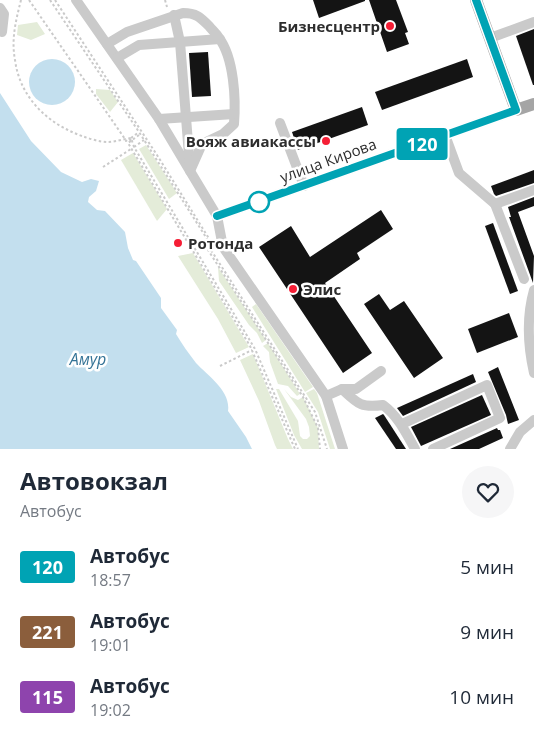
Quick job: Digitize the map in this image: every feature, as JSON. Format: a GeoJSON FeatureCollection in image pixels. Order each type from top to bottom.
{"type":"FeatureCollection","features":[{"type":"Feature","properties":{"kind":"main road"},"geometry":{"type":"LineString","coordinates":[[476,0],[516,110]]}},
{"type":"Feature","properties":{"kind":"main road","name":"улица Кирова"},"geometry":{"type":"LineString","coordinates":[[516,110],[534,104]]}},
{"type":"Feature","properties":{"kind":"street"},"geometry":{"type":"LineString","coordinates":[[76,0],[159,119],[217,216],[224,247],[326,396],[343,449]]}},
{"type":"Feature","properties":{"kind":"street"},"geometry":{"type":"LineString","coordinates":[[0,8],[4,14],[2,28]]}},
{"type":"Feature","properties":{"kind":"street"},"geometry":{"type":"LineString","coordinates":[[107,44],[127,32],[171,12],[199,15],[220,39],[232,74],[234,124],[223,134],[202,144],[190,171]]}},
{"type":"Feature","properties":{"kind":"street"},"geometry":{"type":"LineString","coordinates":[[171,12],[180,42],[190,171]]}},
{"type":"Feature","properties":{"kind":"street"},"geometry":{"type":"LineString","coordinates":[[490,38],[534,22]]}},
{"type":"Feature","properties":{"kind":"street"},"geometry":{"type":"LineString","coordinates":[[117,58],[139,45],[220,39]]}},
{"type":"Feature","properties":{"kind":"street","name":"улица Кирова"},"geometry":{"type":"LineString","coordinates":[[217,216],[516,110]]}},
{"type":"Feature","properties":{"kind":"street"},"geometry":{"type":"LineString","coordinates":[[159,119],[234,114]]}},
{"type":"Feature","properties":{"kind":"street"},"geometry":{"type":"LineString","coordinates":[[280,123],[304,186]]}},
{"type":"Feature","properties":{"kind":"street"},"geometry":{"type":"LineString","coordinates":[[445,135],[459,172],[495,204],[524,279]]}},
{"type":"Feature","properties":{"kind":"street"},"geometry":{"type":"LineString","coordinates":[[495,204],[534,190]]}},
{"type":"Feature","properties":{"kind":"street"},"geometry":{"type":"LineString","coordinates":[[534,290],[528,324],[534,374]]}},
{"type":"Feature","properties":{"kind":"street"},"geometry":{"type":"LineString","coordinates":[[326,396],[342,389],[356,389],[381,371]]}},
{"type":"Feature","properties":{"kind":"street"},"geometry":{"type":"LineString","coordinates":[[402,424],[487,385],[500,418],[433,449]]}},
{"type":"Feature","properties":{"kind":"street"},"geometry":{"type":"LineString","coordinates":[[342,389],[355,402],[368,407],[383,404],[391,410],[402,424],[415,449]]}},
{"type":"Feature","properties":{"kind":"street"},"geometry":{"type":"LineString","coordinates":[[510,449],[520,432],[534,420]]}},
{"type":"Feature","properties":{"kind":"path"},"geometry":{"type":"LineString","coordinates":[[22,0],[13,39],[15,61],[21,83],[33,103],[49,119],[68,131],[88,138],[108,142],[131,139],[140,132]]}},
{"type":"Feature","properties":{"kind":"path"},"geometry":{"type":"LineString","coordinates":[[29,0],[125,139]]}},
{"type":"Feature","properties":{"kind":"path"},"geometry":{"type":"LineString","coordinates":[[50,0],[145,139],[213,244],[209,247],[314,412],[328,449]]}},
{"type":"Feature","properties":{"kind":"path"},"geometry":{"type":"LineString","coordinates":[[55,0],[140,132]]}},
{"type":"Feature","properties":{"kind":"path"},"geometry":{"type":"LineString","coordinates":[[165,0],[171,12]]}},
{"type":"Feature","properties":{"kind":"path"},"geometry":{"type":"LineString","coordinates":[[131,139],[133,148],[252,350],[296,449]]}},
{"type":"Feature","properties":{"kind":"path"},"geometry":{"type":"LineString","coordinates":[[103,167],[145,139]]}},
{"type":"Feature","properties":{"kind":"path"},"geometry":{"type":"LineString","coordinates":[[145,139],[209,242],[205,244],[208,250],[303,397],[318,428],[320,449]]}},
{"type":"Feature","properties":{"kind":"path"},"geometry":{"type":"LineString","coordinates":[[133,148],[255,349],[296,449]]}},
{"type":"Feature","properties":{"kind":"path"},"geometry":{"type":"LineString","coordinates":[[220,366],[252,350]]}},
{"type":"Feature","properties":{"kind":"green space"},"geometry":{"type":"Polygon","coordinates":[[[37,22],[45,34],[31,40],[17,35],[18,25],[37,22]]]}},
{"type":"Feature","properties":{"kind":"green space"},"geometry":{"type":"Polygon","coordinates":[[[96,89],[110,90],[118,102],[110,112],[96,94],[96,89]]]}},
{"type":"Feature","properties":{"kind":"green space"},"geometry":{"type":"Polygon","coordinates":[[[146,145],[177,193],[169,199],[139,149],[146,145]]]}},
{"type":"Feature","properties":{"kind":"green space"},"geometry":{"type":"Polygon","coordinates":[[[133,153],[167,209],[157,221],[121,160],[133,153]]]}},
{"type":"Feature","properties":{"kind":"green space"},"geometry":{"type":"Polygon","coordinates":[[[193,253],[249,347],[236,353],[218,319],[178,256],[193,253]]]}},
{"type":"Feature","properties":{"kind":"green space"},"geometry":{"type":"Polygon","coordinates":[[[218,267],[266,340],[262,343],[257,333],[249,325],[219,281],[218,267]]]}},
{"type":"Feature","properties":{"kind":"green space"},"geometry":{"type":"Polygon","coordinates":[[[256,304],[313,387],[305,392],[252,307],[256,304]]]}},
{"type":"Feature","properties":{"kind":"green space"},"geometry":{"type":"Polygon","coordinates":[[[268,343],[300,394],[297,396],[288,386],[278,384],[270,362],[269,352],[263,346],[268,343]]]}},
{"type":"Feature","properties":{"kind":"green space"},"geometry":{"type":"Polygon","coordinates":[[[253,354],[293,449],[277,449],[275,445],[259,401],[240,360],[253,354]]]}},
{"type":"Feature","properties":{"kind":"green space"},"geometry":{"type":"Polygon","coordinates":[[[276,389],[279,389],[298,421],[300,436],[303,439],[307,439],[310,436],[306,419],[284,389],[291,397],[298,400],[303,397],[318,428],[319,449],[302,449],[294,435],[276,389]]]}},
{"type":"Feature","properties":{"kind":"green space"},"geometry":{"type":"Polygon","coordinates":[[[314,389],[317,393],[335,449],[330,449],[318,412],[306,393],[314,389]]]}},
{"type":"Feature","properties":{"kind":"water"},"geometry":{"type":"Polygon","coordinates":[[[57,59],[61,60],[71,69],[74,73],[74,91],[65,101],[57,105],[47,105],[39,101],[30,91],[29,77],[33,69],[43,60],[57,59]]]}},
{"type":"Feature","properties":{"kind":"water","name":"Амур"},"geometry":{"type":"Polygon","coordinates":[[[0,93],[31,141],[61,172],[82,182],[91,179],[99,181],[96,191],[89,197],[88,202],[97,210],[105,211],[125,232],[128,248],[133,260],[136,261],[161,298],[161,308],[177,330],[176,334],[196,363],[222,390],[228,404],[228,411],[252,449],[0,449],[0,93]]]}},
{"type":"Feature","properties":{"kind":"building","name":"Бизнесцентр"},"geometry":{"type":"Polygon","coordinates":[[[313,0],[365,0],[365,1],[319,18],[313,0]]]}},
{"type":"Feature","properties":{"kind":"building","name":"Бизнесцентр"},"geometry":{"type":"Polygon","coordinates":[[[369,0],[396,0],[408,32],[405,33],[409,44],[387,52],[369,0]]]}},
{"type":"Feature","properties":{"kind":"building"},"geometry":{"type":"Polygon","coordinates":[[[534,29],[534,85],[533,85],[516,36],[534,29]]]}},
{"type":"Feature","properties":{"kind":"building"},"geometry":{"type":"Polygon","coordinates":[[[208,52],[211,96],[192,97],[189,53],[208,52]]]}},
{"type":"Feature","properties":{"kind":"building"},"geometry":{"type":"Polygon","coordinates":[[[467,59],[473,77],[382,110],[375,92],[467,59]]]}},
{"type":"Feature","properties":{"kind":"building"},"geometry":{"type":"Polygon","coordinates":[[[362,107],[368,125],[298,150],[292,132],[362,107]]]}},
{"type":"Feature","properties":{"kind":"building"},"geometry":{"type":"Polygon","coordinates":[[[534,170],[534,183],[496,196],[494,194],[491,186],[534,170]]]}},
{"type":"Feature","properties":{"kind":"building"},"geometry":{"type":"Polygon","coordinates":[[[534,197],[534,206],[518,212],[534,256],[533,283],[509,217],[511,217],[508,207],[534,197]]]}},
{"type":"Feature","properties":{"kind":"building"},"geometry":{"type":"Polygon","coordinates":[[[381,210],[393,229],[357,253],[360,259],[325,283],[372,353],[343,373],[259,247],[291,226],[310,257],[381,210]]]}},
{"type":"Feature","properties":{"kind":"building"},"geometry":{"type":"Polygon","coordinates":[[[493,223],[518,291],[510,294],[485,226],[493,223]]]}},
{"type":"Feature","properties":{"kind":"building"},"geometry":{"type":"Polygon","coordinates":[[[379,294],[390,310],[404,301],[443,358],[414,378],[364,304],[379,294]]]}},
{"type":"Feature","properties":{"kind":"building"},"geometry":{"type":"Polygon","coordinates":[[[509,313],[518,337],[477,353],[468,329],[509,313]]]}},
{"type":"Feature","properties":{"kind":"building"},"geometry":{"type":"Polygon","coordinates":[[[498,367],[519,420],[508,424],[488,372],[498,367]]]}},
{"type":"Feature","properties":{"kind":"building"},"geometry":{"type":"Polygon","coordinates":[[[473,374],[476,382],[403,416],[397,408],[473,374]]]}},
{"type":"Feature","properties":{"kind":"building"},"geometry":{"type":"Polygon","coordinates":[[[482,395],[491,415],[421,446],[411,427],[482,395]]]}},
{"type":"Feature","properties":{"kind":"building"},"geometry":{"type":"Polygon","coordinates":[[[383,414],[406,449],[396,449],[375,418],[383,414]]]}},
{"type":"Feature","properties":{"kind":"building"},"geometry":{"type":"Polygon","coordinates":[[[497,428],[500,430],[503,438],[479,449],[450,449],[497,428]]]}},
{"type":"Feature","properties":{"kind":"bus line","name":"120"},"geometry":{"type":"LineString","coordinates":[[217,216],[516,110],[476,0]]}},
{"type":"Feature","properties":{"kind":"place","name":"Бизнесцентр"},"geometry":{"type":"Point","coordinates":[390,26]}},
{"type":"Feature","properties":{"kind":"place","name":"Вояж авиакассы"},"geometry":{"type":"Point","coordinates":[326,141]}},
{"type":"Feature","properties":{"kind":"place","name":"Ротонда"},"geometry":{"type":"Point","coordinates":[178,243]}},
{"type":"Feature","properties":{"kind":"place","name":"Элис"},"geometry":{"type":"Point","coordinates":[293,289]}}]}
